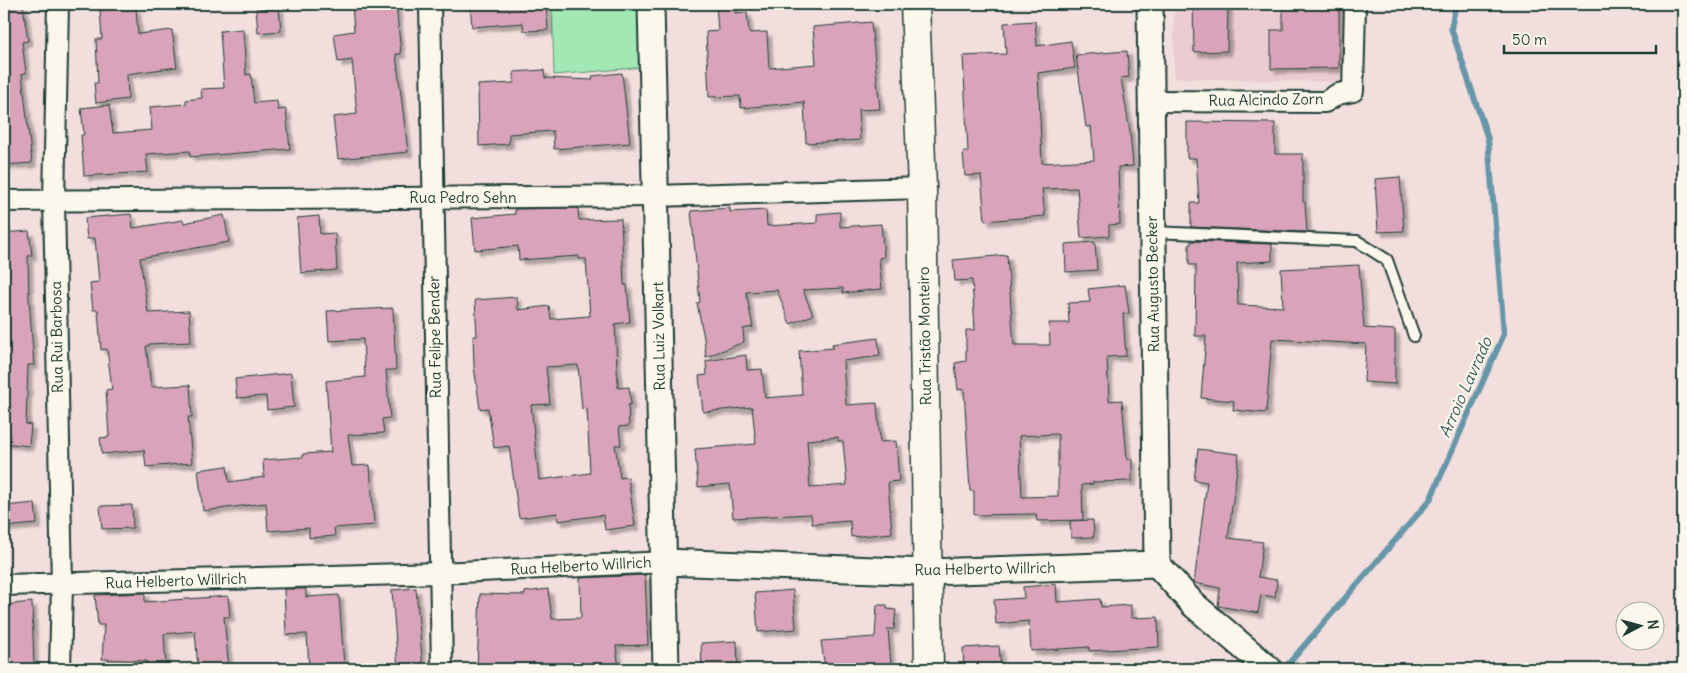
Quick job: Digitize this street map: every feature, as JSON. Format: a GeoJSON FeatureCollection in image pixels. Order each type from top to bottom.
{"type":"FeatureCollection","features":[{"type":"Feature","properties":{"kind":"main road","name":"Rua Tristão Monteiro"},"geometry":{"type":"LineString","coordinates":[[915,4],[922,188],[929,669]]}},
{"type":"Feature","properties":{"kind":"street","name":"Rua Rui Barbosa"},"geometry":{"type":"LineString","coordinates":[[58,4],[54,201],[62,584],[60,669]]}},
{"type":"Feature","properties":{"kind":"street","name":"Rua Felipe Bender"},"geometry":{"type":"LineString","coordinates":[[430,4],[432,198],[442,669]]}},
{"type":"Feature","properties":{"kind":"street","name":"Rua Luiz Volkart"},"geometry":{"type":"LineString","coordinates":[[651,4],[666,669]]}},
{"type":"Feature","properties":{"kind":"street","name":"Rua Augusto Becker"},"geometry":{"type":"LineString","coordinates":[[1150,4],[1149,101],[1158,564]]}},
{"type":"Feature","properties":{"kind":"street","name":"Rua Alcindo Zorn"},"geometry":{"type":"LineString","coordinates":[[1149,101],[1325,102],[1338,94],[1354,91],[1355,4]]}},
{"type":"Feature","properties":{"kind":"street","name":"Rua Pedro Sehn"},"geometry":{"type":"LineString","coordinates":[[4,202],[655,196],[922,188]]}},
{"type":"Feature","properties":{"kind":"street","name":"Rua Helberto Willrich"},"geometry":{"type":"LineString","coordinates":[[4,584],[440,573],[665,562],[928,572],[1158,564]]}},
{"type":"Feature","properties":{"kind":"street"},"geometry":{"type":"LineString","coordinates":[[1158,564],[1194,605],[1263,664]]}},
{"type":"Feature","properties":{"kind":"lane"},"geometry":{"type":"LineString","coordinates":[[1152,232],[1357,241],[1387,260],[1414,336]]}},
{"type":"Feature","properties":{"kind":"shaded area"},"geometry":{"type":"Polygon","coordinates":[[[1174,4],[1342,4],[1340,82],[1174,78],[1174,4]]]}},
{"type":"Feature","properties":{"kind":"green space"},"geometry":{"type":"Polygon","coordinates":[[[552,4],[643,4],[645,67],[554,75],[552,4]]]}},
{"type":"Feature","properties":{"kind":"building"},"geometry":{"type":"Polygon","coordinates":[[[4,4],[23,4],[28,41],[22,42],[26,73],[22,74],[32,163],[4,165],[4,4]]]}},
{"type":"Feature","properties":{"kind":"building"},"geometry":{"type":"Polygon","coordinates":[[[352,4],[396,4],[401,54],[396,54],[408,152],[338,159],[333,117],[357,114],[352,60],[338,62],[334,34],[354,31],[352,4]]]}},
{"type":"Feature","properties":{"kind":"building"},"geometry":{"type":"Polygon","coordinates":[[[470,4],[510,4],[510,6],[546,4],[548,30],[524,31],[523,23],[472,27],[470,4]]]}},
{"type":"Feature","properties":{"kind":"building"},"geometry":{"type":"Polygon","coordinates":[[[716,4],[734,4],[735,13],[747,12],[749,33],[767,32],[769,68],[816,64],[813,27],[871,22],[880,109],[858,110],[860,140],[806,143],[804,102],[741,108],[740,96],[709,97],[706,32],[718,31],[716,4]]]}},
{"type":"Feature","properties":{"kind":"building"},"geometry":{"type":"Polygon","coordinates":[[[1193,4],[1228,4],[1227,51],[1194,52],[1193,4]]]}},
{"type":"Feature","properties":{"kind":"building"},"geometry":{"type":"Polygon","coordinates":[[[1283,4],[1339,4],[1339,68],[1271,69],[1271,30],[1283,30],[1283,4]]]}},
{"type":"Feature","properties":{"kind":"building"},"geometry":{"type":"Polygon","coordinates":[[[279,7],[281,31],[258,33],[256,9],[279,7]]]}},
{"type":"Feature","properties":{"kind":"building"},"geometry":{"type":"Polygon","coordinates":[[[136,8],[138,34],[172,30],[177,67],[127,74],[128,99],[96,103],[94,83],[98,83],[96,39],[102,39],[100,10],[136,8]]]}},
{"type":"Feature","properties":{"kind":"building"},"geometry":{"type":"Polygon","coordinates":[[[1035,21],[1037,46],[1071,41],[1075,68],[1038,73],[1042,163],[1094,160],[1091,126],[1086,127],[1076,55],[1127,51],[1129,77],[1121,78],[1130,132],[1133,166],[1118,167],[1120,224],[1109,225],[1109,236],[1081,238],[1077,188],[1042,189],[1045,216],[985,221],[981,175],[965,176],[963,152],[968,152],[963,56],[1006,54],[1004,23],[1035,21]]]}},
{"type":"Feature","properties":{"kind":"building"},"geometry":{"type":"Polygon","coordinates":[[[243,29],[246,75],[251,74],[254,103],[277,101],[278,110],[286,109],[290,149],[190,157],[190,151],[146,154],[148,172],[84,176],[81,135],[84,135],[81,108],[109,105],[113,133],[152,130],[150,107],[186,104],[186,100],[202,98],[201,89],[224,88],[220,31],[243,29]]]}},
{"type":"Feature","properties":{"kind":"building"},"geometry":{"type":"Polygon","coordinates":[[[544,70],[545,78],[593,80],[592,76],[622,73],[630,143],[554,149],[553,131],[509,134],[509,144],[479,146],[478,85],[514,83],[514,72],[544,70]]]}},
{"type":"Feature","properties":{"kind":"building"},"geometry":{"type":"Polygon","coordinates":[[[1187,122],[1275,123],[1275,154],[1303,154],[1303,202],[1305,202],[1307,232],[1191,227],[1191,203],[1199,203],[1196,158],[1187,158],[1187,122]]]}},
{"type":"Feature","properties":{"kind":"building"},"geometry":{"type":"Polygon","coordinates":[[[1400,177],[1404,231],[1378,232],[1375,179],[1400,177]]]}},
{"type":"Feature","properties":{"kind":"building"},"geometry":{"type":"Polygon","coordinates":[[[578,208],[579,220],[621,219],[624,285],[627,285],[630,322],[615,324],[618,388],[629,387],[631,404],[628,405],[629,426],[619,427],[621,445],[615,445],[620,478],[628,477],[635,526],[605,530],[603,515],[558,521],[557,513],[519,518],[509,446],[494,448],[488,408],[480,409],[474,366],[473,336],[477,336],[475,300],[517,297],[518,310],[549,306],[551,319],[590,316],[586,259],[579,259],[579,256],[519,260],[518,246],[475,250],[472,218],[515,214],[515,209],[578,208]],[[578,365],[546,367],[550,404],[531,405],[539,480],[590,473],[587,408],[582,409],[578,365]]]}},
{"type":"Feature","properties":{"kind":"building"},"geometry":{"type":"Polygon","coordinates":[[[730,208],[730,212],[766,210],[767,226],[817,223],[817,214],[840,212],[840,227],[881,224],[884,257],[879,258],[882,289],[843,293],[843,288],[803,290],[813,315],[790,324],[777,290],[746,292],[753,327],[743,329],[744,342],[706,357],[697,303],[700,302],[691,211],[730,208]]]}},
{"type":"Feature","properties":{"kind":"building"},"geometry":{"type":"Polygon","coordinates":[[[131,214],[133,228],[183,220],[184,223],[224,215],[229,242],[140,258],[148,313],[189,311],[191,342],[149,344],[149,346],[146,346],[151,387],[190,385],[192,417],[188,417],[192,463],[146,467],[144,450],[102,454],[100,438],[109,437],[106,390],[112,389],[107,349],[101,350],[98,310],[93,310],[90,283],[99,282],[95,238],[87,239],[85,218],[131,214]]]}},
{"type":"Feature","properties":{"kind":"building"},"geometry":{"type":"Polygon","coordinates":[[[319,216],[320,234],[335,233],[337,270],[301,273],[297,218],[319,216]]]}},
{"type":"Feature","properties":{"kind":"building"},"geometry":{"type":"Polygon","coordinates":[[[29,231],[32,256],[28,256],[29,298],[34,365],[28,365],[26,424],[31,425],[29,446],[4,443],[4,233],[29,231]]]}},
{"type":"Feature","properties":{"kind":"building"},"geometry":{"type":"Polygon","coordinates":[[[1191,241],[1272,244],[1272,261],[1237,263],[1238,305],[1283,307],[1281,269],[1359,265],[1364,328],[1395,330],[1395,384],[1364,382],[1366,344],[1272,339],[1266,413],[1233,410],[1234,401],[1201,398],[1206,336],[1195,336],[1196,265],[1189,265],[1189,244],[1191,244],[1191,241]]]}},
{"type":"Feature","properties":{"kind":"building"},"geometry":{"type":"Polygon","coordinates":[[[1095,242],[1097,270],[1066,272],[1065,244],[1095,242]]]}},
{"type":"Feature","properties":{"kind":"building"},"geometry":{"type":"Polygon","coordinates":[[[1007,255],[1014,345],[1050,345],[1049,323],[1069,323],[1068,303],[1090,302],[1088,289],[1125,285],[1129,313],[1123,314],[1126,356],[1107,357],[1109,401],[1122,400],[1127,459],[1132,459],[1132,481],[1093,482],[1093,484],[1082,485],[1083,520],[1037,521],[1036,514],[974,515],[974,491],[970,491],[964,389],[958,390],[955,363],[966,361],[966,330],[975,330],[972,280],[955,281],[953,260],[1007,255]],[[1058,435],[1019,436],[1022,497],[1058,496],[1058,435]]]}},
{"type":"Feature","properties":{"kind":"building"},"geometry":{"type":"Polygon","coordinates":[[[393,308],[396,370],[386,370],[390,418],[382,419],[384,433],[348,435],[352,466],[370,465],[374,525],[334,528],[335,536],[309,538],[309,528],[268,531],[266,503],[203,511],[198,470],[227,466],[229,482],[264,477],[263,460],[303,457],[303,454],[331,452],[326,381],[365,377],[363,339],[329,341],[327,311],[393,308]]]}},
{"type":"Feature","properties":{"kind":"building"},"geometry":{"type":"Polygon","coordinates":[[[878,338],[880,356],[843,361],[846,405],[877,403],[880,442],[896,441],[899,481],[888,482],[892,533],[851,537],[850,521],[812,524],[811,514],[733,518],[730,484],[698,487],[695,449],[756,444],[752,407],[703,412],[699,376],[707,375],[706,361],[746,355],[747,370],[762,369],[765,398],[802,395],[799,351],[833,348],[832,344],[878,338]],[[838,437],[807,440],[810,488],[847,485],[843,441],[838,441],[838,437]]]}},
{"type":"Feature","properties":{"kind":"building"},"geometry":{"type":"Polygon","coordinates":[[[291,373],[294,407],[267,410],[266,396],[237,398],[235,379],[291,373]]]}},
{"type":"Feature","properties":{"kind":"building"},"geometry":{"type":"Polygon","coordinates":[[[1198,449],[1239,454],[1228,538],[1263,542],[1258,577],[1277,580],[1275,597],[1261,595],[1258,613],[1218,606],[1220,588],[1194,583],[1207,482],[1194,480],[1198,449]]]}},
{"type":"Feature","properties":{"kind":"building"},"geometry":{"type":"Polygon","coordinates":[[[35,503],[37,524],[4,527],[4,506],[35,503]]]}},
{"type":"Feature","properties":{"kind":"building"},"geometry":{"type":"Polygon","coordinates":[[[132,505],[133,528],[102,529],[100,506],[132,505]]]}},
{"type":"Feature","properties":{"kind":"building"},"geometry":{"type":"Polygon","coordinates":[[[1093,520],[1094,537],[1071,538],[1070,521],[1093,520]]]}},
{"type":"Feature","properties":{"kind":"building"},"geometry":{"type":"Polygon","coordinates":[[[645,575],[648,645],[616,646],[619,669],[559,669],[559,667],[477,669],[480,594],[525,595],[525,592],[548,589],[552,619],[581,618],[580,578],[645,575]]]}},
{"type":"Feature","properties":{"kind":"building"},"geometry":{"type":"Polygon","coordinates":[[[1056,584],[1057,602],[1100,599],[1101,607],[1131,605],[1131,618],[1158,617],[1159,647],[1089,651],[1089,647],[1031,651],[1029,621],[996,624],[994,600],[1024,598],[1023,587],[1056,584]]]}},
{"type":"Feature","properties":{"kind":"building"},"geometry":{"type":"Polygon","coordinates":[[[416,588],[423,669],[398,669],[392,590],[416,588]]]}},
{"type":"Feature","properties":{"kind":"building"},"geometry":{"type":"Polygon","coordinates":[[[284,589],[306,589],[306,597],[339,595],[344,666],[309,669],[307,634],[286,635],[284,589]]]}},
{"type":"Feature","properties":{"kind":"building"},"geometry":{"type":"Polygon","coordinates":[[[793,590],[796,629],[758,632],[755,593],[793,590]]]}},
{"type":"Feature","properties":{"kind":"building"},"geometry":{"type":"Polygon","coordinates":[[[145,593],[145,602],[228,596],[230,617],[224,617],[229,669],[198,669],[195,631],[164,634],[166,666],[147,667],[147,661],[102,659],[104,625],[98,625],[95,595],[145,593]]]}},
{"type":"Feature","properties":{"kind":"building"},"geometry":{"type":"Polygon","coordinates":[[[32,602],[34,669],[4,669],[4,647],[6,646],[4,605],[32,602]]]}},
{"type":"Feature","properties":{"kind":"building"},"geometry":{"type":"Polygon","coordinates":[[[877,605],[887,605],[887,609],[896,610],[894,629],[888,629],[891,665],[825,669],[821,641],[875,637],[877,605]]]}},
{"type":"Feature","properties":{"kind":"building"},"geometry":{"type":"Polygon","coordinates":[[[737,641],[738,666],[702,668],[701,643],[737,641]]]}},
{"type":"Feature","properties":{"kind":"building"},"geometry":{"type":"Polygon","coordinates":[[[999,646],[1001,669],[964,669],[963,648],[999,646]]]}},
{"type":"Feature","properties":{"kind":"waterway","name":"Arroio Lavrado"},"geometry":{"type":"LineString","coordinates":[[1284,669],[1430,500],[1504,334],[1488,139],[1451,28],[1456,4]]}}]}
